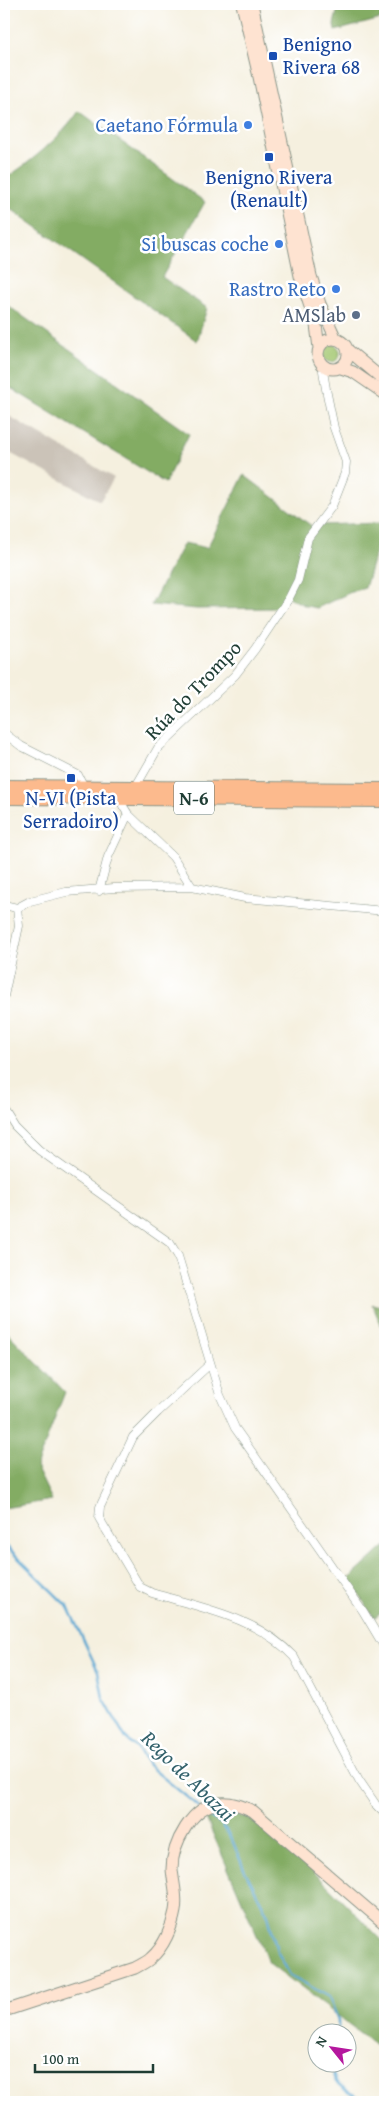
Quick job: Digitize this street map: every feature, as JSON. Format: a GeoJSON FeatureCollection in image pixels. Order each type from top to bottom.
{"type":"FeatureCollection","features":[{"type":"Feature","properties":{"kind":"highway","name":"N-6"},"geometry":{"type":"LineString","coordinates":[[4,787],[385,790]]}},
{"type":"Feature","properties":{"kind":"highway","name":"N-6"},"geometry":{"type":"LineString","coordinates":[[4,797],[385,800]]}},
{"type":"Feature","properties":{"kind":"main road"},"geometry":{"type":"LineString","coordinates":[[242,4],[260,77],[300,276],[316,325],[319,359],[325,367],[330,369],[341,368],[353,372],[385,394]]}},
{"type":"Feature","properties":{"kind":"main road"},"geometry":{"type":"LineString","coordinates":[[252,4],[311,276],[320,304],[336,339]]}},
{"type":"Feature","properties":{"kind":"main road"},"geometry":{"type":"LineString","coordinates":[[319,348],[328,340],[336,339],[344,343],[349,351],[385,381]]}},
{"type":"Feature","properties":{"kind":"main road"},"geometry":{"type":"LineString","coordinates":[[341,368],[347,361],[349,351]]}},
{"type":"Feature","properties":{"kind":"main road"},"geometry":{"type":"LineString","coordinates":[[4,2011],[134,1968],[151,1959],[160,1948],[167,1934],[175,1910],[172,1868],[175,1851],[190,1820],[204,1808],[218,1802],[236,1804],[253,1810],[385,1924]]}},
{"type":"Feature","properties":{"kind":"street","name":"Rúa do Trompo"},"geometry":{"type":"LineString","coordinates":[[135,788],[158,748],[235,675],[255,649],[289,598],[298,580],[308,538],[332,506],[346,462],[334,428],[323,371],[325,367]]}},
{"type":"Feature","properties":{"kind":"street"},"geometry":{"type":"LineString","coordinates":[[4,733],[21,746],[78,775],[84,787]]}},
{"type":"Feature","properties":{"kind":"street"},"geometry":{"type":"LineString","coordinates":[[124,798],[123,806],[128,814],[173,857],[192,887]]}},
{"type":"Feature","properties":{"kind":"street"},"geometry":{"type":"LineString","coordinates":[[99,891],[108,857],[128,814]]}},
{"type":"Feature","properties":{"kind":"street"},"geometry":{"type":"LineString","coordinates":[[4,905],[17,908],[30,901],[66,892],[99,891],[114,888],[192,887],[245,898],[385,911]]}},
{"type":"Feature","properties":{"kind":"street"},"geometry":{"type":"LineString","coordinates":[[4,996],[19,926],[17,908]]}},
{"type":"Feature","properties":{"kind":"street"},"geometry":{"type":"LineString","coordinates":[[4,1109],[14,1126],[50,1159],[170,1243],[178,1256],[220,1395],[235,1428],[363,1611],[385,1648]]}},
{"type":"Feature","properties":{"kind":"street"},"geometry":{"type":"LineString","coordinates":[[210,1364],[133,1437],[100,1508],[99,1518],[140,1587],[152,1593],[245,1622],[267,1633],[285,1647],[294,1657],[359,1780],[376,1805],[385,1814]]}},
{"type":"Feature","properties":{"kind":"shaded area"},"geometry":{"type":"Polygon","coordinates":[[[4,413],[114,478],[100,501],[4,450],[4,413]]]}},
{"type":"Feature","properties":{"kind":"green space"},"geometry":{"type":"Polygon","coordinates":[[[339,4],[385,4],[385,18],[335,31],[334,24],[339,4]]]}},
{"type":"Feature","properties":{"kind":"green space"},"geometry":{"type":"Polygon","coordinates":[[[79,111],[205,202],[162,277],[207,308],[197,341],[4,204],[4,179],[45,148],[64,130],[79,111]]]}},
{"type":"Feature","properties":{"kind":"green space"},"geometry":{"type":"Polygon","coordinates":[[[4,303],[189,434],[165,483],[4,384],[4,303]]]}},
{"type":"Feature","properties":{"kind":"green space"},"geometry":{"type":"Polygon","coordinates":[[[331,344],[337,347],[340,353],[337,359],[331,362],[325,359],[322,353],[325,347],[331,344]]]}},
{"type":"Feature","properties":{"kind":"green space"},"geometry":{"type":"Polygon","coordinates":[[[244,475],[313,527],[320,525],[379,523],[382,529],[365,588],[351,592],[317,608],[306,606],[286,596],[280,608],[197,609],[151,605],[184,543],[207,548],[244,475]]]}},
{"type":"Feature","properties":{"kind":"green space"},"geometry":{"type":"Polygon","coordinates":[[[372,1304],[385,1307],[385,1334],[372,1304]]]}},
{"type":"Feature","properties":{"kind":"green space"},"geometry":{"type":"Polygon","coordinates":[[[4,1329],[65,1392],[36,1467],[52,1500],[4,1508],[4,1329]]]}},
{"type":"Feature","properties":{"kind":"green space"},"geometry":{"type":"Polygon","coordinates":[[[385,1546],[385,1609],[374,1618],[349,1579],[385,1546]]]}},
{"type":"Feature","properties":{"kind":"green space"},"geometry":{"type":"Polygon","coordinates":[[[221,1809],[252,1820],[307,1865],[385,1943],[385,2052],[356,2030],[356,2024],[349,2024],[269,1963],[206,1818],[221,1809]]]}},
{"type":"Feature","properties":{"kind":"waterway","name":"Rego de Abazai"},"geometry":{"type":"LineString","coordinates":[[4,1544],[68,1607],[98,1671],[103,1698],[125,1737],[138,1749],[148,1765],[199,1807]]}},
{"type":"Feature","properties":{"kind":"waterway","name":"Rego de Abazai"},"geometry":{"type":"LineString","coordinates":[[203,1813],[222,1824],[233,1842],[244,1869],[268,1915],[277,1951],[290,1975],[329,1997],[338,2024]]}},
{"type":"Feature","properties":{"kind":"waterway","name":"Rego de Abazai"},"geometry":{"type":"LineString","coordinates":[[333,2074],[334,2079],[343,2089],[371,2102]]}},
{"type":"Feature","properties":{"kind":"place","name":"Benigno Rivera 68"},"geometry":{"type":"Point","coordinates":[273,56]}},
{"type":"Feature","properties":{"kind":"place","name":"Caetano Fórmula"},"geometry":{"type":"Point","coordinates":[248,125]}},
{"type":"Feature","properties":{"kind":"place","name":"Benigno Rivera (Renault)"},"geometry":{"type":"Point","coordinates":[269,157]}},
{"type":"Feature","properties":{"kind":"place","name":"Si buscas coche"},"geometry":{"type":"Point","coordinates":[279,244]}},
{"type":"Feature","properties":{"kind":"place","name":"Rastro Reto"},"geometry":{"type":"Point","coordinates":[336,289]}},
{"type":"Feature","properties":{"kind":"place","name":"AMSlab"},"geometry":{"type":"Point","coordinates":[356,315]}},
{"type":"Feature","properties":{"kind":"place","name":"N-VI (Pista Serradoiro)"},"geometry":{"type":"Point","coordinates":[71,778]}}]}
